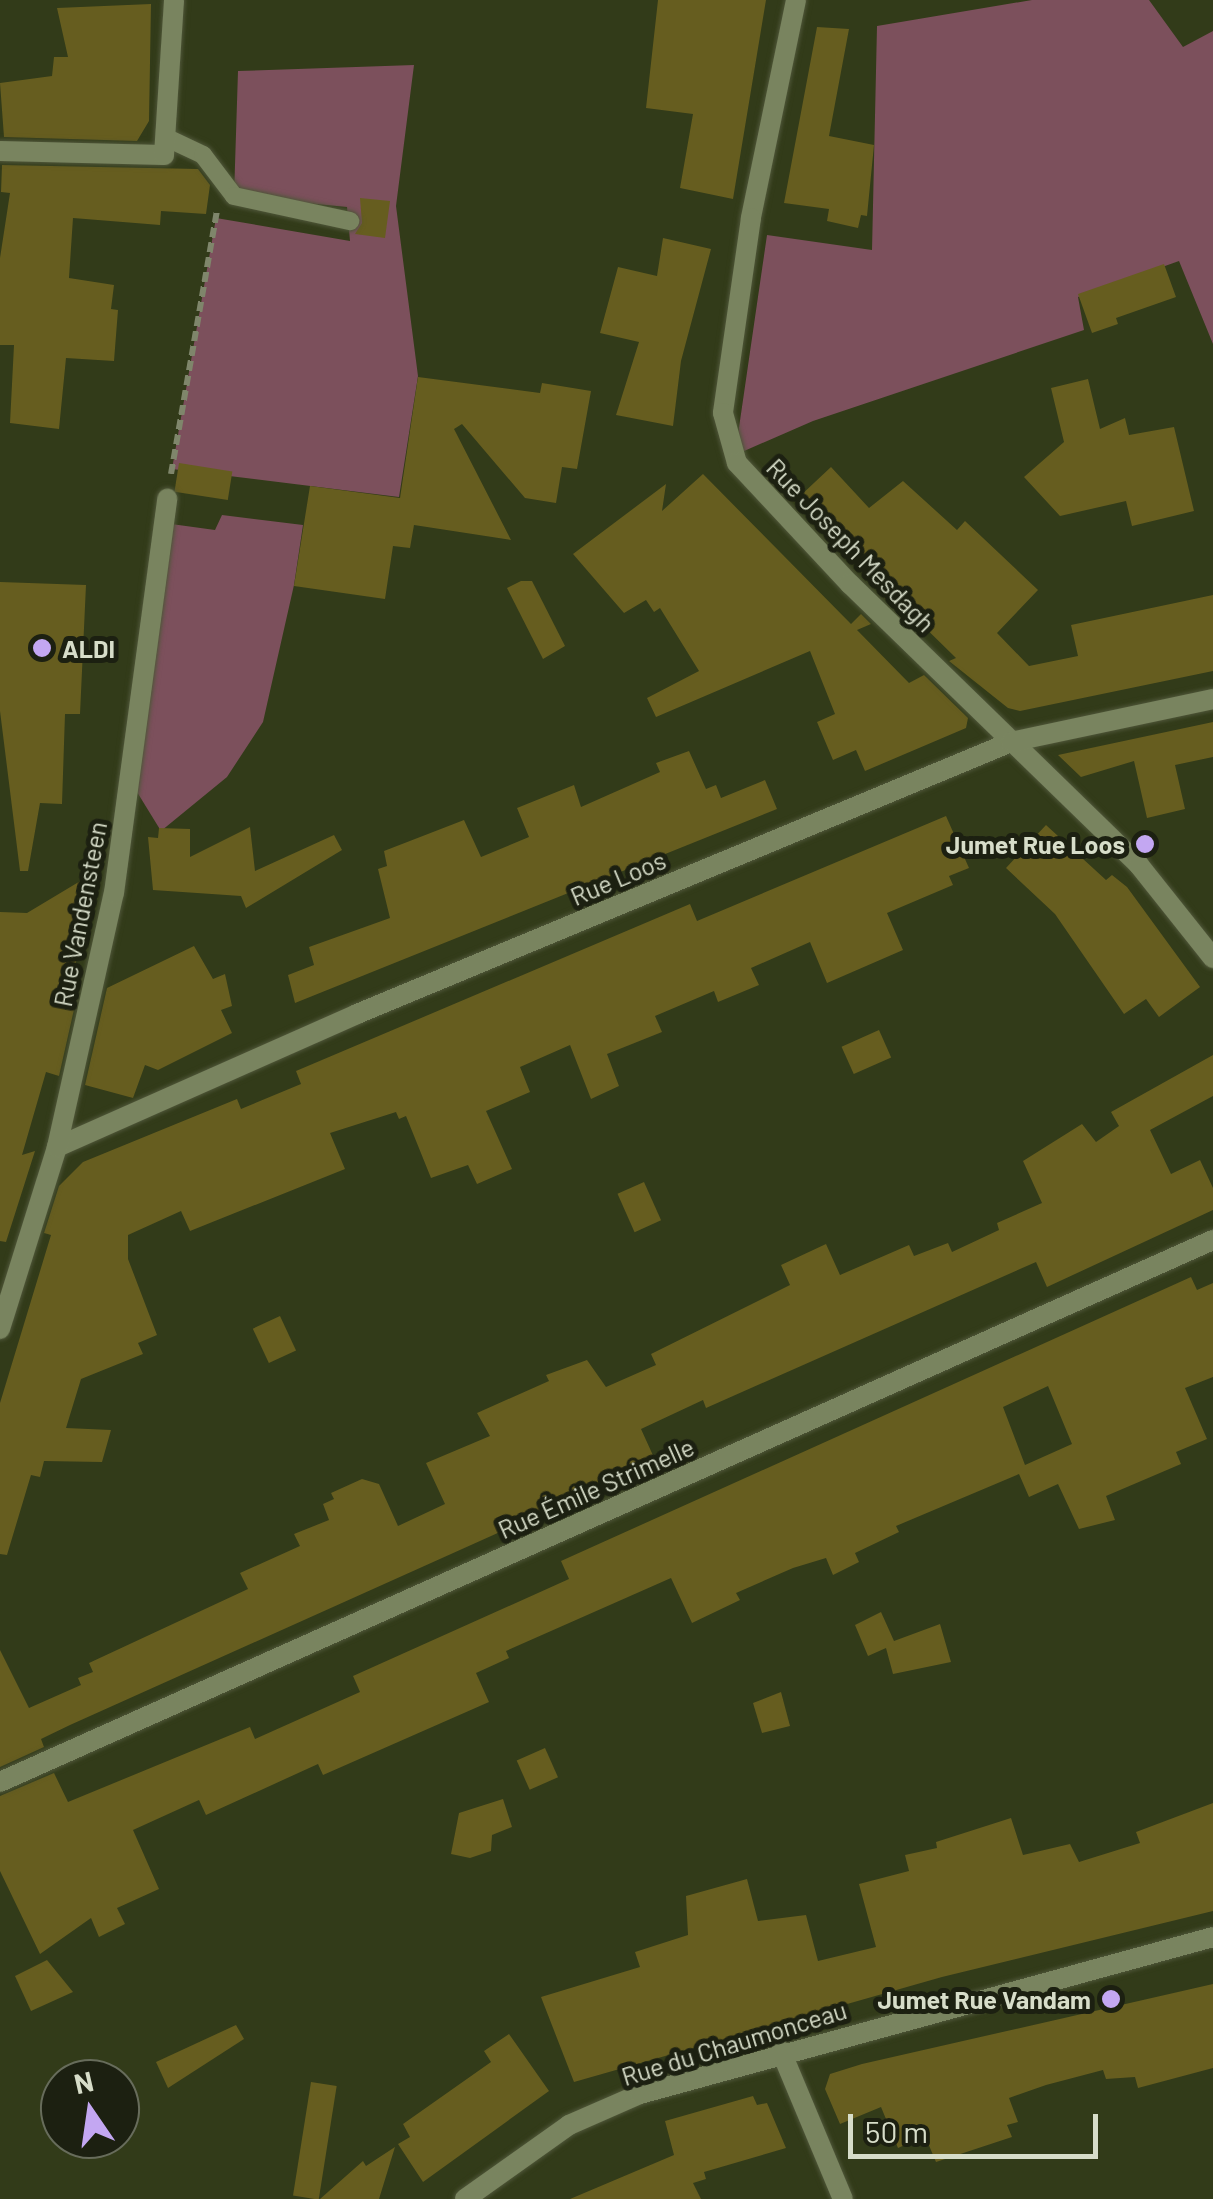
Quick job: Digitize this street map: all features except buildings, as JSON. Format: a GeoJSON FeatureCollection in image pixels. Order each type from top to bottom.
{"type":"FeatureCollection","features":[{"type":"Feature","properties":{"kind":"street"},"geometry":{"type":"LineString","coordinates":[[0,150],[164,156],[174,0]]}},
{"type":"Feature","properties":{"kind":"street","name":"Rue Joseph Mesdagh"},"geometry":{"type":"LineString","coordinates":[[796,0],[751,218],[723,413],[737,463],[1011,742],[1139,865],[1213,958]]}},
{"type":"Feature","properties":{"kind":"street","name":"Rue Vandensteen"},"geometry":{"type":"LineString","coordinates":[[0,1328],[57,1147],[114,892],[167,500]]}},
{"type":"Feature","properties":{"kind":"street","name":"Rue Loos"},"geometry":{"type":"LineString","coordinates":[[57,1147],[357,1014],[1011,742],[1213,698]]}},
{"type":"Feature","properties":{"kind":"street","name":"Rue Émile Strimelle"},"geometry":{"type":"LineString","coordinates":[[0,1782],[1213,1240]]}},
{"type":"Feature","properties":{"kind":"street","name":"Rue du Chaumonceau"},"geometry":{"type":"LineString","coordinates":[[465,2199],[569,2126],[640,2094],[780,2052],[1213,1938]]}},
{"type":"Feature","properties":{"kind":"street"},"geometry":{"type":"LineString","coordinates":[[780,2052],[843,2199]]}},
{"type":"Feature","properties":{"kind":"lane"},"geometry":{"type":"LineString","coordinates":[[165,137],[203,155],[234,196],[350,221]]}},
{"type":"Feature","properties":{"kind":"path"},"geometry":{"type":"LineString","coordinates":[[167,500],[220,194]]}},
{"type":"Feature","properties":{"kind":"shaded area"},"geometry":{"type":"Polygon","coordinates":[[[1032,0],[1149,0],[1183,47],[1213,31],[1213,344],[1179,261],[1078,297],[1084,330],[813,421],[735,455],[767,235],[872,250],[877,26],[1032,0]]]}},
{"type":"Feature","properties":{"kind":"shaded area"},"geometry":{"type":"Polygon","coordinates":[[[414,65],[396,206],[418,376],[399,497],[172,469],[216,218],[350,241],[347,207],[234,196],[238,71],[414,65]]]}},
{"type":"Feature","properties":{"kind":"shaded area"},"geometry":{"type":"Polygon","coordinates":[[[222,515],[303,525],[294,585],[263,722],[227,777],[161,831],[129,779],[164,523],[215,530],[222,515]]]}},
{"type":"Feature","properties":{"kind":"place","name":"ALDI"},"geometry":{"type":"Point","coordinates":[42,648]}},
{"type":"Feature","properties":{"kind":"place","name":"Jumet Rue Loos"},"geometry":{"type":"Point","coordinates":[1145,844]}},
{"type":"Feature","properties":{"kind":"place","name":"Jumet Rue Vandam"},"geometry":{"type":"Point","coordinates":[1111,1999]}}]}
